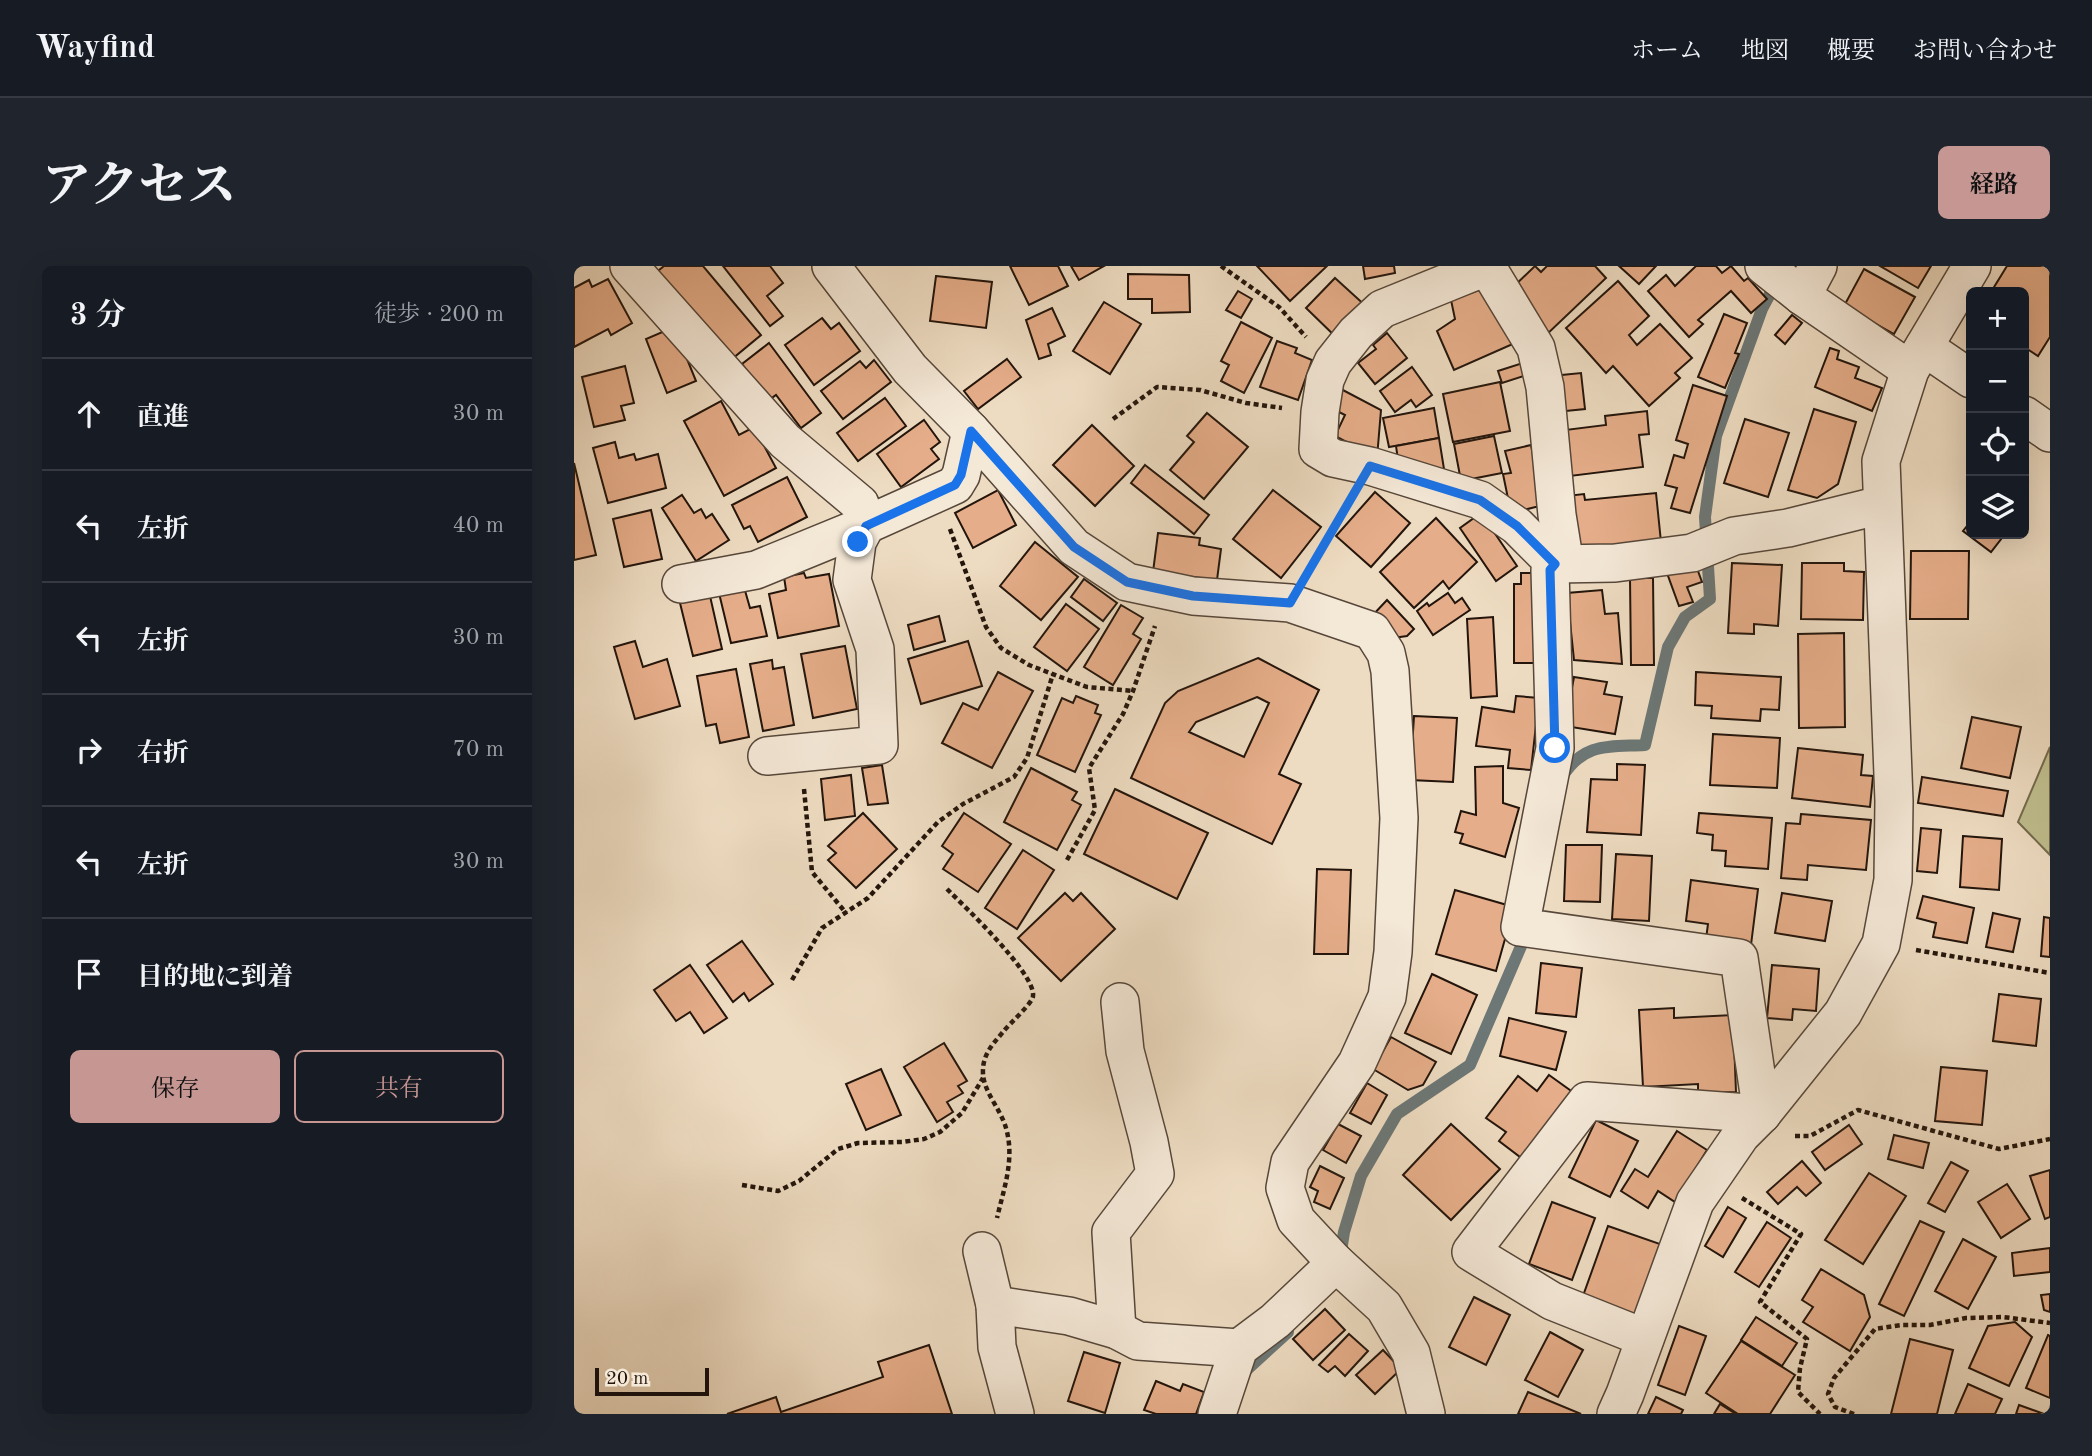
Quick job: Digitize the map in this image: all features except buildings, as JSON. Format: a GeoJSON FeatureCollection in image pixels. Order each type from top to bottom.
{"type":"FeatureCollection","features":[{"type":"Feature","properties":{"kind":"street"},"geometry":{"type":"LineString","coordinates":[[629,266],[785,441],[860,504],[866,526],[858,542],[852,580],[876,649],[879,745],[783,755]]}},
{"type":"Feature","properties":{"kind":"street"},"geometry":{"type":"LineString","coordinates":[[831,266],[910,369],[971,431],[1074,547],[1127,582],[1193,596],[1290,603],[1372,631],[1386,653],[1390,671],[1399,818],[1393,952],[1387,997],[1357,1063],[1290,1161],[1284,1188],[1296,1220],[1336,1263],[1384,1307],[1411,1353],[1426,1414]]}},
{"type":"Feature","properties":{"kind":"street"},"geometry":{"type":"LineString","coordinates":[[1764,266],[1810,281],[1917,359],[1966,377]]}},
{"type":"Feature","properties":{"kind":"street"},"geometry":{"type":"LineString","coordinates":[[1616,1414],[1695,1202],[1752,1125],[1843,1013],[1881,944],[1893,880],[1894,801],[1881,461],[1917,359],[1972,266]]}},
{"type":"Feature","properties":{"kind":"street"},"geometry":{"type":"LineString","coordinates":[[1752,1125],[1739,958],[1520,927],[1555,748],[1550,570],[1555,564],[1564,559],[1555,501],[1545,387],[1536,348],[1488,267],[1382,309],[1356,333],[1331,366],[1325,380],[1318,449],[1334,458],[1370,466],[1480,500],[1517,526],[1555,564],[1615,563],[1692,552],[1734,536],[1788,528],[1881,505]]}},
{"type":"Feature","properties":{"kind":"street"},"geometry":{"type":"LineString","coordinates":[[2029,418],[2050,433]]}},
{"type":"Feature","properties":{"kind":"street"},"geometry":{"type":"LineString","coordinates":[[681,584],[756,570],[866,526],[955,485],[961,475],[971,431]]}},
{"type":"Feature","properties":{"kind":"street"},"geometry":{"type":"LineString","coordinates":[[1117,1330],[1111,1232],[1154,1174],[1149,1142],[1125,1051],[1120,1002]]}},
{"type":"Feature","properties":{"kind":"street"},"geometry":{"type":"LineString","coordinates":[[1645,1338],[1552,1301],[1471,1252],[1587,1101],[1752,1125]]}},
{"type":"Feature","properties":{"kind":"street"},"geometry":{"type":"LineString","coordinates":[[982,1251],[995,1305],[996,1347],[1014,1414]]}},
{"type":"Feature","properties":{"kind":"street"},"geometry":{"type":"LineString","coordinates":[[1217,1414],[1239,1349],[1275,1321],[1336,1263]]}},
{"type":"Feature","properties":{"kind":"street"},"geometry":{"type":"LineString","coordinates":[[995,1305],[1069,1317],[1117,1330],[1138,1341],[1239,1349]]}},
{"type":"Feature","properties":{"kind":"path"},"geometry":{"type":"LineString","coordinates":[[1221,266],[1279,307],[1331,366]]}},
{"type":"Feature","properties":{"kind":"path"},"geometry":{"type":"LineString","coordinates":[[1113,419],[1157,387],[1200,390],[1246,403],[1320,412]]}},
{"type":"Feature","properties":{"kind":"path"},"geometry":{"type":"LineString","coordinates":[[1290,603],[1370,466]]}},
{"type":"Feature","properties":{"kind":"path"},"geometry":{"type":"LineString","coordinates":[[937,493],[986,627],[1001,648],[1029,665],[1087,687],[1133,691]]}},
{"type":"Feature","properties":{"kind":"path"},"geometry":{"type":"LineString","coordinates":[[1068,860],[1095,810],[1089,768],[1133,691],[1165,591]]}},
{"type":"Feature","properties":{"kind":"path"},"geometry":{"type":"LineString","coordinates":[[792,980],[822,928],[868,898],[938,822],[963,804],[1014,776],[1027,758],[1053,674]]}},
{"type":"Feature","properties":{"kind":"path"},"geometry":{"type":"LineString","coordinates":[[783,755],[812,872],[846,913]]}},
{"type":"Feature","properties":{"kind":"path"},"geometry":{"type":"LineString","coordinates":[[947,888],[1009,953],[1033,987],[1034,998],[1031,1003],[1013,1018],[983,1061],[983,1078],[1006,1128],[1010,1162],[997,1218],[982,1251]]}},
{"type":"Feature","properties":{"kind":"path"},"geometry":{"type":"LineString","coordinates":[[1881,944],[2050,973]]}},
{"type":"Feature","properties":{"kind":"path"},"geometry":{"type":"LineString","coordinates":[[742,1185],[778,1191],[799,1181],[838,1149],[858,1143],[924,1139],[940,1132],[962,1113],[983,1078]]}},
{"type":"Feature","properties":{"kind":"path"},"geometry":{"type":"LineString","coordinates":[[1752,1125],[1810,1136],[1858,1110],[1999,1149],[2050,1139]]}},
{"type":"Feature","properties":{"kind":"path"},"geometry":{"type":"LineString","coordinates":[[1711,1179],[1801,1234],[1760,1302],[1807,1339],[1798,1392],[1820,1414]]}},
{"type":"Feature","properties":{"kind":"path"},"geometry":{"type":"LineString","coordinates":[[1854,1414],[1835,1407],[1828,1394],[1834,1377],[1875,1329],[1901,1325],[1930,1325],[1966,1318],[2003,1317],[2050,1323]]}},
{"type":"Feature","properties":{"kind":"shaded area"},"geometry":{"type":"Polygon","coordinates":[[[2050,747],[2050,855],[2018,822],[2050,747]]]}},
{"type":"Feature","properties":{"kind":"waterway"},"geometry":{"type":"LineString","coordinates":[[1562,777],[1570,766],[1588,752],[1608,747],[1645,745],[1668,647],[1685,617],[1710,599],[1705,517],[1716,436],[1762,309],[1778,279]]}},
{"type":"Feature","properties":{"kind":"waterway"},"geometry":{"type":"LineString","coordinates":[[1340,1258],[1344,1232],[1361,1176],[1397,1114],[1470,1065],[1528,930]]}},
{"type":"Feature","properties":{"kind":"waterway"},"geometry":{"type":"LineString","coordinates":[[1242,1374],[1288,1332]]}},
{"type":"Feature","properties":{"kind":"route"},"geometry":{"type":"LineString","coordinates":[[858,542],[866,526],[955,485],[961,475],[971,431],[1074,547],[1127,582],[1193,596],[1290,603],[1370,466],[1480,500],[1517,526],[1555,564],[1550,570],[1555,748]]}}]}
